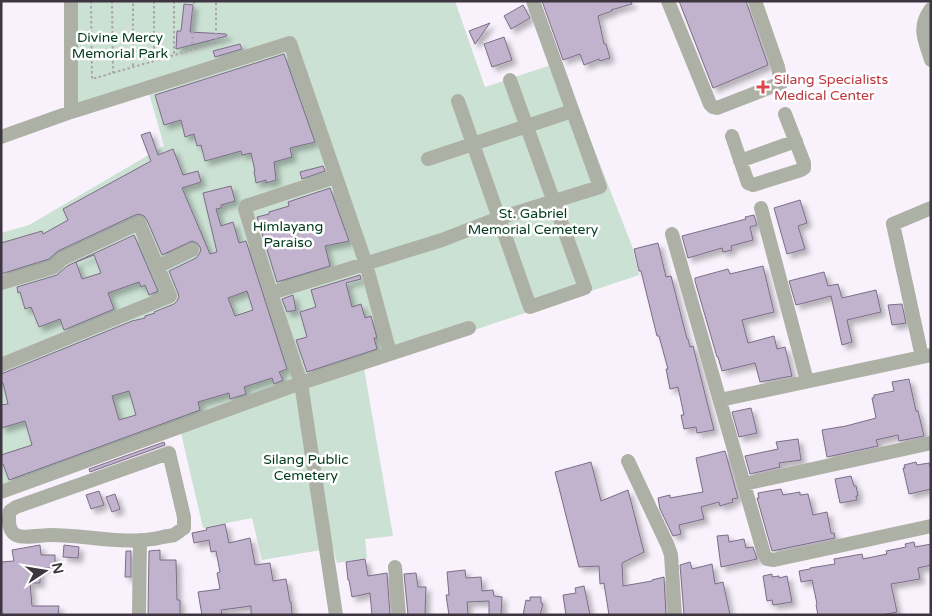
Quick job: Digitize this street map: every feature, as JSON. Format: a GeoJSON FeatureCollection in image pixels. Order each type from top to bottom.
{"type":"FeatureCollection","features":[{"type":"Feature","properties":{"kind":"street"},"geometry":{"type":"LineString","coordinates":[[71,1],[71,112]]}},
{"type":"Feature","properties":{"kind":"street"},"geometry":{"type":"LineString","coordinates":[[271,293],[442,240],[499,218],[600,187],[533,1]]}},
{"type":"Feature","properties":{"kind":"street"},"geometry":{"type":"LineString","coordinates":[[668,1],[710,104],[717,108],[781,83],[778,67],[755,1]]}},
{"type":"Feature","properties":{"kind":"street"},"geometry":{"type":"LineString","coordinates":[[931,9],[925,18],[922,31],[931,60]]}},
{"type":"Feature","properties":{"kind":"street"},"geometry":{"type":"LineString","coordinates":[[1,137],[71,112],[290,43],[366,264],[390,353]]}},
{"type":"Feature","properties":{"kind":"street"},"geometry":{"type":"LineString","coordinates":[[458,101],[530,307],[585,288],[510,80]]}},
{"type":"Feature","properties":{"kind":"street"},"geometry":{"type":"LineString","coordinates":[[428,159],[572,112]]}},
{"type":"Feature","properties":{"kind":"street"},"geometry":{"type":"LineString","coordinates":[[732,136],[748,183],[752,185],[793,173],[804,168],[804,163],[785,114]]}},
{"type":"Feature","properties":{"kind":"street"},"geometry":{"type":"LineString","coordinates":[[740,161],[796,141]]}},
{"type":"Feature","properties":{"kind":"street"},"geometry":{"type":"LineString","coordinates":[[335,176],[246,206],[245,209],[301,383],[336,615]]}},
{"type":"Feature","properties":{"kind":"street"},"geometry":{"type":"LineString","coordinates":[[760,208],[807,381]]}},
{"type":"Feature","properties":{"kind":"street"},"geometry":{"type":"LineString","coordinates":[[720,400],[926,356],[894,224],[931,208]]}},
{"type":"Feature","properties":{"kind":"street"},"geometry":{"type":"LineString","coordinates":[[1,283],[54,267],[62,259],[139,224],[170,296],[1,365]]}},
{"type":"Feature","properties":{"kind":"street"},"geometry":{"type":"LineString","coordinates":[[672,234],[767,559],[774,560],[931,526]]}},
{"type":"Feature","properties":{"kind":"street"},"geometry":{"type":"LineString","coordinates":[[157,268],[192,250]]}},
{"type":"Feature","properties":{"kind":"street"},"geometry":{"type":"LineString","coordinates":[[1,492],[301,383],[469,328]]}},
{"type":"Feature","properties":{"kind":"street"},"geometry":{"type":"LineString","coordinates":[[744,484],[931,443]]}},
{"type":"Feature","properties":{"kind":"street"},"geometry":{"type":"LineString","coordinates":[[169,453],[184,518],[184,528],[174,534],[157,539],[140,540],[51,535],[21,537],[14,534],[11,530],[8,517],[10,511],[16,507],[169,453]]}},
{"type":"Feature","properties":{"kind":"street"},"geometry":{"type":"LineString","coordinates":[[628,461],[671,555],[675,615]]}},
{"type":"Feature","properties":{"kind":"street"},"geometry":{"type":"LineString","coordinates":[[139,615],[140,540]]}},
{"type":"Feature","properties":{"kind":"street"},"geometry":{"type":"LineString","coordinates":[[395,567],[399,615]]}},
{"type":"Feature","properties":{"kind":"path"},"geometry":{"type":"LineString","coordinates":[[91,1],[92,80],[216,43],[216,1]]}},
{"type":"Feature","properties":{"kind":"path"},"geometry":{"type":"LineString","coordinates":[[112,1],[113,73]]}},
{"type":"Feature","properties":{"kind":"path"},"geometry":{"type":"LineString","coordinates":[[133,1],[133,67]]}},
{"type":"Feature","properties":{"kind":"path"},"geometry":{"type":"LineString","coordinates":[[154,1],[154,61]]}},
{"type":"Feature","properties":{"kind":"path"},"geometry":{"type":"LineString","coordinates":[[174,1],[174,55]]}},
{"type":"Feature","properties":{"kind":"path"},"geometry":{"type":"LineString","coordinates":[[192,50],[194,1]]}},
{"type":"Feature","properties":{"kind":"green space","name":"Himlayang Paraiso"},"geometry":{"type":"Polygon","coordinates":[[[76,1],[455,1],[485,87],[560,62],[632,246],[639,275],[364,368],[393,536],[365,539],[367,558],[337,563],[333,548],[262,560],[252,518],[203,528],[181,433],[1,494],[1,233],[29,225],[164,146],[146,83],[77,103],[76,1]]]}},
{"type":"Feature","properties":{"kind":"building"},"geometry":{"type":"Polygon","coordinates":[[[542,1],[631,1],[632,4],[598,16],[604,44],[606,44],[610,58],[600,61],[599,59],[584,65],[580,54],[563,60],[542,1]]]}},
{"type":"Feature","properties":{"kind":"building"},"geometry":{"type":"Polygon","coordinates":[[[679,1],[746,1],[768,65],[713,88],[679,1]]]}},
{"type":"Feature","properties":{"kind":"building"},"geometry":{"type":"Polygon","coordinates":[[[184,4],[193,5],[190,32],[226,34],[227,36],[176,49],[177,31],[181,31],[184,4]]]}},
{"type":"Feature","properties":{"kind":"building"},"geometry":{"type":"Polygon","coordinates":[[[523,5],[530,18],[511,29],[504,16],[523,5]]]}},
{"type":"Feature","properties":{"kind":"building"},"geometry":{"type":"Polygon","coordinates":[[[490,23],[475,44],[469,31],[490,23]]]}},
{"type":"Feature","properties":{"kind":"building"},"geometry":{"type":"Polygon","coordinates":[[[504,37],[512,60],[492,67],[484,44],[504,37]]]}},
{"type":"Feature","properties":{"kind":"building"},"geometry":{"type":"Polygon","coordinates":[[[240,44],[242,49],[215,57],[213,51],[240,44]]]}},
{"type":"Feature","properties":{"kind":"building"},"geometry":{"type":"Polygon","coordinates":[[[284,54],[315,142],[290,148],[292,157],[274,162],[276,180],[256,183],[251,153],[242,155],[241,151],[205,161],[201,145],[197,146],[194,134],[185,137],[181,120],[164,125],[155,95],[284,54]]]}},
{"type":"Feature","properties":{"kind":"building"},"geometry":{"type":"Polygon","coordinates":[[[150,132],[158,155],[173,149],[183,175],[198,171],[201,182],[182,188],[210,254],[217,252],[203,193],[231,186],[235,201],[221,205],[221,208],[216,209],[221,226],[233,222],[239,243],[246,241],[287,369],[279,372],[283,380],[274,384],[272,378],[244,387],[246,394],[230,399],[229,393],[198,402],[200,410],[9,480],[3,464],[1,465],[1,455],[32,445],[25,421],[1,428],[1,405],[8,404],[3,383],[1,383],[1,374],[132,321],[145,318],[145,316],[174,304],[179,297],[169,271],[196,258],[201,250],[197,243],[192,241],[162,255],[147,220],[139,214],[58,251],[49,259],[1,274],[1,243],[42,231],[43,234],[68,220],[63,209],[151,161],[141,135],[150,132]],[[247,291],[228,298],[235,316],[253,310],[247,291]],[[129,391],[112,396],[119,420],[136,415],[129,391]]]}},
{"type":"Feature","properties":{"kind":"building"},"geometry":{"type":"Polygon","coordinates":[[[323,166],[325,171],[302,179],[300,172],[323,166]]]}},
{"type":"Feature","properties":{"kind":"building"},"geometry":{"type":"Polygon","coordinates":[[[330,188],[349,241],[325,246],[330,266],[277,282],[257,217],[289,206],[288,202],[330,188]]]}},
{"type":"Feature","properties":{"kind":"building"},"geometry":{"type":"Polygon","coordinates":[[[800,200],[807,223],[798,226],[805,249],[787,254],[774,208],[800,200]]]}},
{"type":"Feature","properties":{"kind":"building"},"geometry":{"type":"Polygon","coordinates":[[[754,215],[757,225],[750,227],[753,240],[731,246],[732,250],[723,252],[722,248],[688,258],[682,236],[746,219],[745,217],[754,215]]]}},
{"type":"Feature","properties":{"kind":"building"},"geometry":{"type":"Polygon","coordinates":[[[134,235],[158,291],[149,295],[145,285],[141,287],[139,282],[108,293],[114,309],[64,330],[60,319],[39,327],[31,307],[25,309],[17,287],[57,275],[67,266],[134,235]],[[94,255],[76,262],[82,279],[101,273],[94,255]]]}},
{"type":"Feature","properties":{"kind":"building"},"geometry":{"type":"Polygon","coordinates":[[[658,243],[666,277],[671,276],[687,339],[690,347],[693,346],[714,430],[697,433],[696,427],[684,429],[681,415],[684,415],[678,387],[670,389],[666,369],[668,369],[659,336],[657,336],[634,249],[658,243]]]}},
{"type":"Feature","properties":{"kind":"building"},"geometry":{"type":"Polygon","coordinates":[[[763,266],[774,312],[742,320],[748,343],[774,336],[777,349],[785,347],[792,376],[760,382],[755,363],[722,371],[695,278],[728,269],[730,274],[763,266]]]}},
{"type":"Feature","properties":{"kind":"building"},"geometry":{"type":"Polygon","coordinates":[[[824,272],[828,286],[838,284],[842,298],[876,290],[881,312],[847,320],[852,342],[842,345],[831,296],[796,305],[789,281],[824,272]]]}},
{"type":"Feature","properties":{"kind":"building"},"geometry":{"type":"Polygon","coordinates":[[[360,275],[361,279],[346,283],[352,307],[361,304],[365,318],[371,316],[377,338],[374,338],[377,349],[307,372],[296,340],[307,337],[300,312],[316,307],[311,290],[360,275]]]}},
{"type":"Feature","properties":{"kind":"building"},"geometry":{"type":"Polygon","coordinates":[[[293,295],[296,310],[287,312],[282,299],[293,295]]]}},
{"type":"Feature","properties":{"kind":"building"},"geometry":{"type":"Polygon","coordinates":[[[902,304],[906,323],[892,325],[888,305],[902,304]]]}},
{"type":"Feature","properties":{"kind":"building"},"geometry":{"type":"Polygon","coordinates":[[[909,379],[924,436],[899,441],[898,435],[876,440],[878,446],[827,457],[822,430],[876,418],[872,398],[874,398],[874,395],[894,391],[892,382],[909,379]]]}},
{"type":"Feature","properties":{"kind":"building"},"geometry":{"type":"Polygon","coordinates":[[[751,408],[757,433],[739,437],[732,412],[751,408]]]}},
{"type":"Feature","properties":{"kind":"building"},"geometry":{"type":"Polygon","coordinates":[[[798,439],[801,460],[779,463],[780,467],[750,474],[745,456],[778,449],[776,442],[798,439]]]}},
{"type":"Feature","properties":{"kind":"building"},"geometry":{"type":"Polygon","coordinates":[[[164,442],[165,445],[90,472],[89,469],[164,442]]]}},
{"type":"Feature","properties":{"kind":"building"},"geometry":{"type":"Polygon","coordinates":[[[725,451],[738,498],[732,499],[733,502],[720,506],[719,502],[701,507],[704,519],[679,525],[681,534],[673,536],[660,509],[658,498],[670,495],[670,498],[703,492],[696,458],[725,451]]]}},
{"type":"Feature","properties":{"kind":"building"},"geometry":{"type":"Polygon","coordinates":[[[591,462],[601,501],[628,490],[644,552],[622,563],[623,586],[664,577],[666,615],[609,615],[604,583],[600,584],[599,566],[579,567],[555,472],[591,462]]]}},
{"type":"Feature","properties":{"kind":"building"},"geometry":{"type":"Polygon","coordinates":[[[916,462],[917,465],[929,463],[931,489],[909,494],[903,468],[905,468],[904,465],[916,462]]]}},
{"type":"Feature","properties":{"kind":"building"},"geometry":{"type":"Polygon","coordinates":[[[851,476],[854,486],[856,486],[857,500],[840,503],[835,479],[851,476]]]}},
{"type":"Feature","properties":{"kind":"building"},"geometry":{"type":"Polygon","coordinates":[[[781,489],[783,495],[800,492],[800,495],[808,494],[813,515],[827,512],[831,533],[834,533],[835,538],[772,551],[757,498],[759,498],[758,493],[781,489]]]}},
{"type":"Feature","properties":{"kind":"building"},"geometry":{"type":"Polygon","coordinates":[[[99,491],[104,505],[91,509],[86,495],[99,491]]]}},
{"type":"Feature","properties":{"kind":"building"},"geometry":{"type":"Polygon","coordinates":[[[115,494],[120,509],[112,512],[106,497],[115,494]]]}},
{"type":"Feature","properties":{"kind":"building"},"geometry":{"type":"Polygon","coordinates":[[[225,524],[229,543],[250,538],[255,565],[270,563],[273,581],[286,579],[292,615],[251,615],[251,606],[221,610],[222,615],[202,615],[198,592],[220,589],[217,573],[220,572],[216,551],[211,552],[209,540],[194,543],[192,533],[225,524]]]}},
{"type":"Feature","properties":{"kind":"building"},"geometry":{"type":"Polygon","coordinates":[[[728,535],[729,542],[744,539],[746,548],[753,547],[757,559],[721,567],[717,536],[728,535]]]}},
{"type":"Feature","properties":{"kind":"building"},"geometry":{"type":"Polygon","coordinates":[[[914,542],[915,547],[931,544],[931,565],[918,568],[920,579],[891,584],[897,612],[881,615],[818,615],[812,580],[801,582],[799,571],[835,564],[834,559],[862,554],[863,559],[887,554],[886,551],[906,547],[905,544],[914,542]]]}},
{"type":"Feature","properties":{"kind":"building"},"geometry":{"type":"Polygon","coordinates":[[[40,545],[41,555],[55,555],[55,568],[40,568],[40,583],[30,583],[32,606],[59,606],[58,615],[1,615],[1,562],[14,561],[12,550],[40,545]]]}},
{"type":"Feature","properties":{"kind":"building"},"geometry":{"type":"Polygon","coordinates":[[[64,545],[79,547],[78,558],[63,557],[64,545]]]}},
{"type":"Feature","properties":{"kind":"building"},"geometry":{"type":"Polygon","coordinates":[[[160,550],[160,560],[176,560],[177,600],[180,600],[180,615],[148,615],[149,551],[160,550]]]}},
{"type":"Feature","properties":{"kind":"building"},"geometry":{"type":"Polygon","coordinates":[[[126,551],[131,551],[131,577],[125,577],[126,551]]]}},
{"type":"Feature","properties":{"kind":"building"},"geometry":{"type":"Polygon","coordinates":[[[365,559],[368,576],[387,573],[390,615],[372,615],[370,593],[352,597],[346,562],[365,559]]]}},
{"type":"Feature","properties":{"kind":"building"},"geometry":{"type":"Polygon","coordinates":[[[690,562],[692,569],[712,564],[715,584],[723,582],[730,615],[684,615],[680,565],[690,562]]]}},
{"type":"Feature","properties":{"kind":"building"},"geometry":{"type":"Polygon","coordinates":[[[465,570],[466,578],[481,577],[482,591],[493,590],[494,596],[502,597],[501,615],[489,615],[489,601],[467,602],[468,615],[449,615],[446,595],[449,595],[447,572],[465,570]]]}},
{"type":"Feature","properties":{"kind":"building"},"geometry":{"type":"Polygon","coordinates":[[[416,573],[418,587],[426,587],[425,615],[408,615],[404,574],[416,573]]]}},
{"type":"Feature","properties":{"kind":"building"},"geometry":{"type":"Polygon","coordinates":[[[772,574],[772,577],[779,576],[779,578],[787,576],[792,602],[773,605],[772,600],[767,601],[763,576],[772,574]]]}},
{"type":"Feature","properties":{"kind":"building"},"geometry":{"type":"Polygon","coordinates":[[[584,586],[590,615],[566,615],[563,595],[576,593],[575,588],[584,586]]]}},
{"type":"Feature","properties":{"kind":"building"},"geometry":{"type":"Polygon","coordinates":[[[530,597],[541,597],[541,603],[543,604],[540,615],[523,615],[526,600],[530,601],[530,597]]]}},
{"type":"Feature","properties":{"kind":"place","name":"Silang Specialists Medical Center"},"geometry":{"type":"Point","coordinates":[763,87]}},
{"type":"Feature","properties":{"kind":"park label","name":"Divine Mercy Memorial Park"},"geometry":{"type":"Point","coordinates":[120,46]}},
{"type":"Feature","properties":{"kind":"park label","name":"St. Gabriel Memorial Cemetery"},"geometry":{"type":"Point","coordinates":[533,222]}},
{"type":"Feature","properties":{"kind":"park label","name":"Silang Public Cemetery"},"geometry":{"type":"Point","coordinates":[306,468]}}]}
